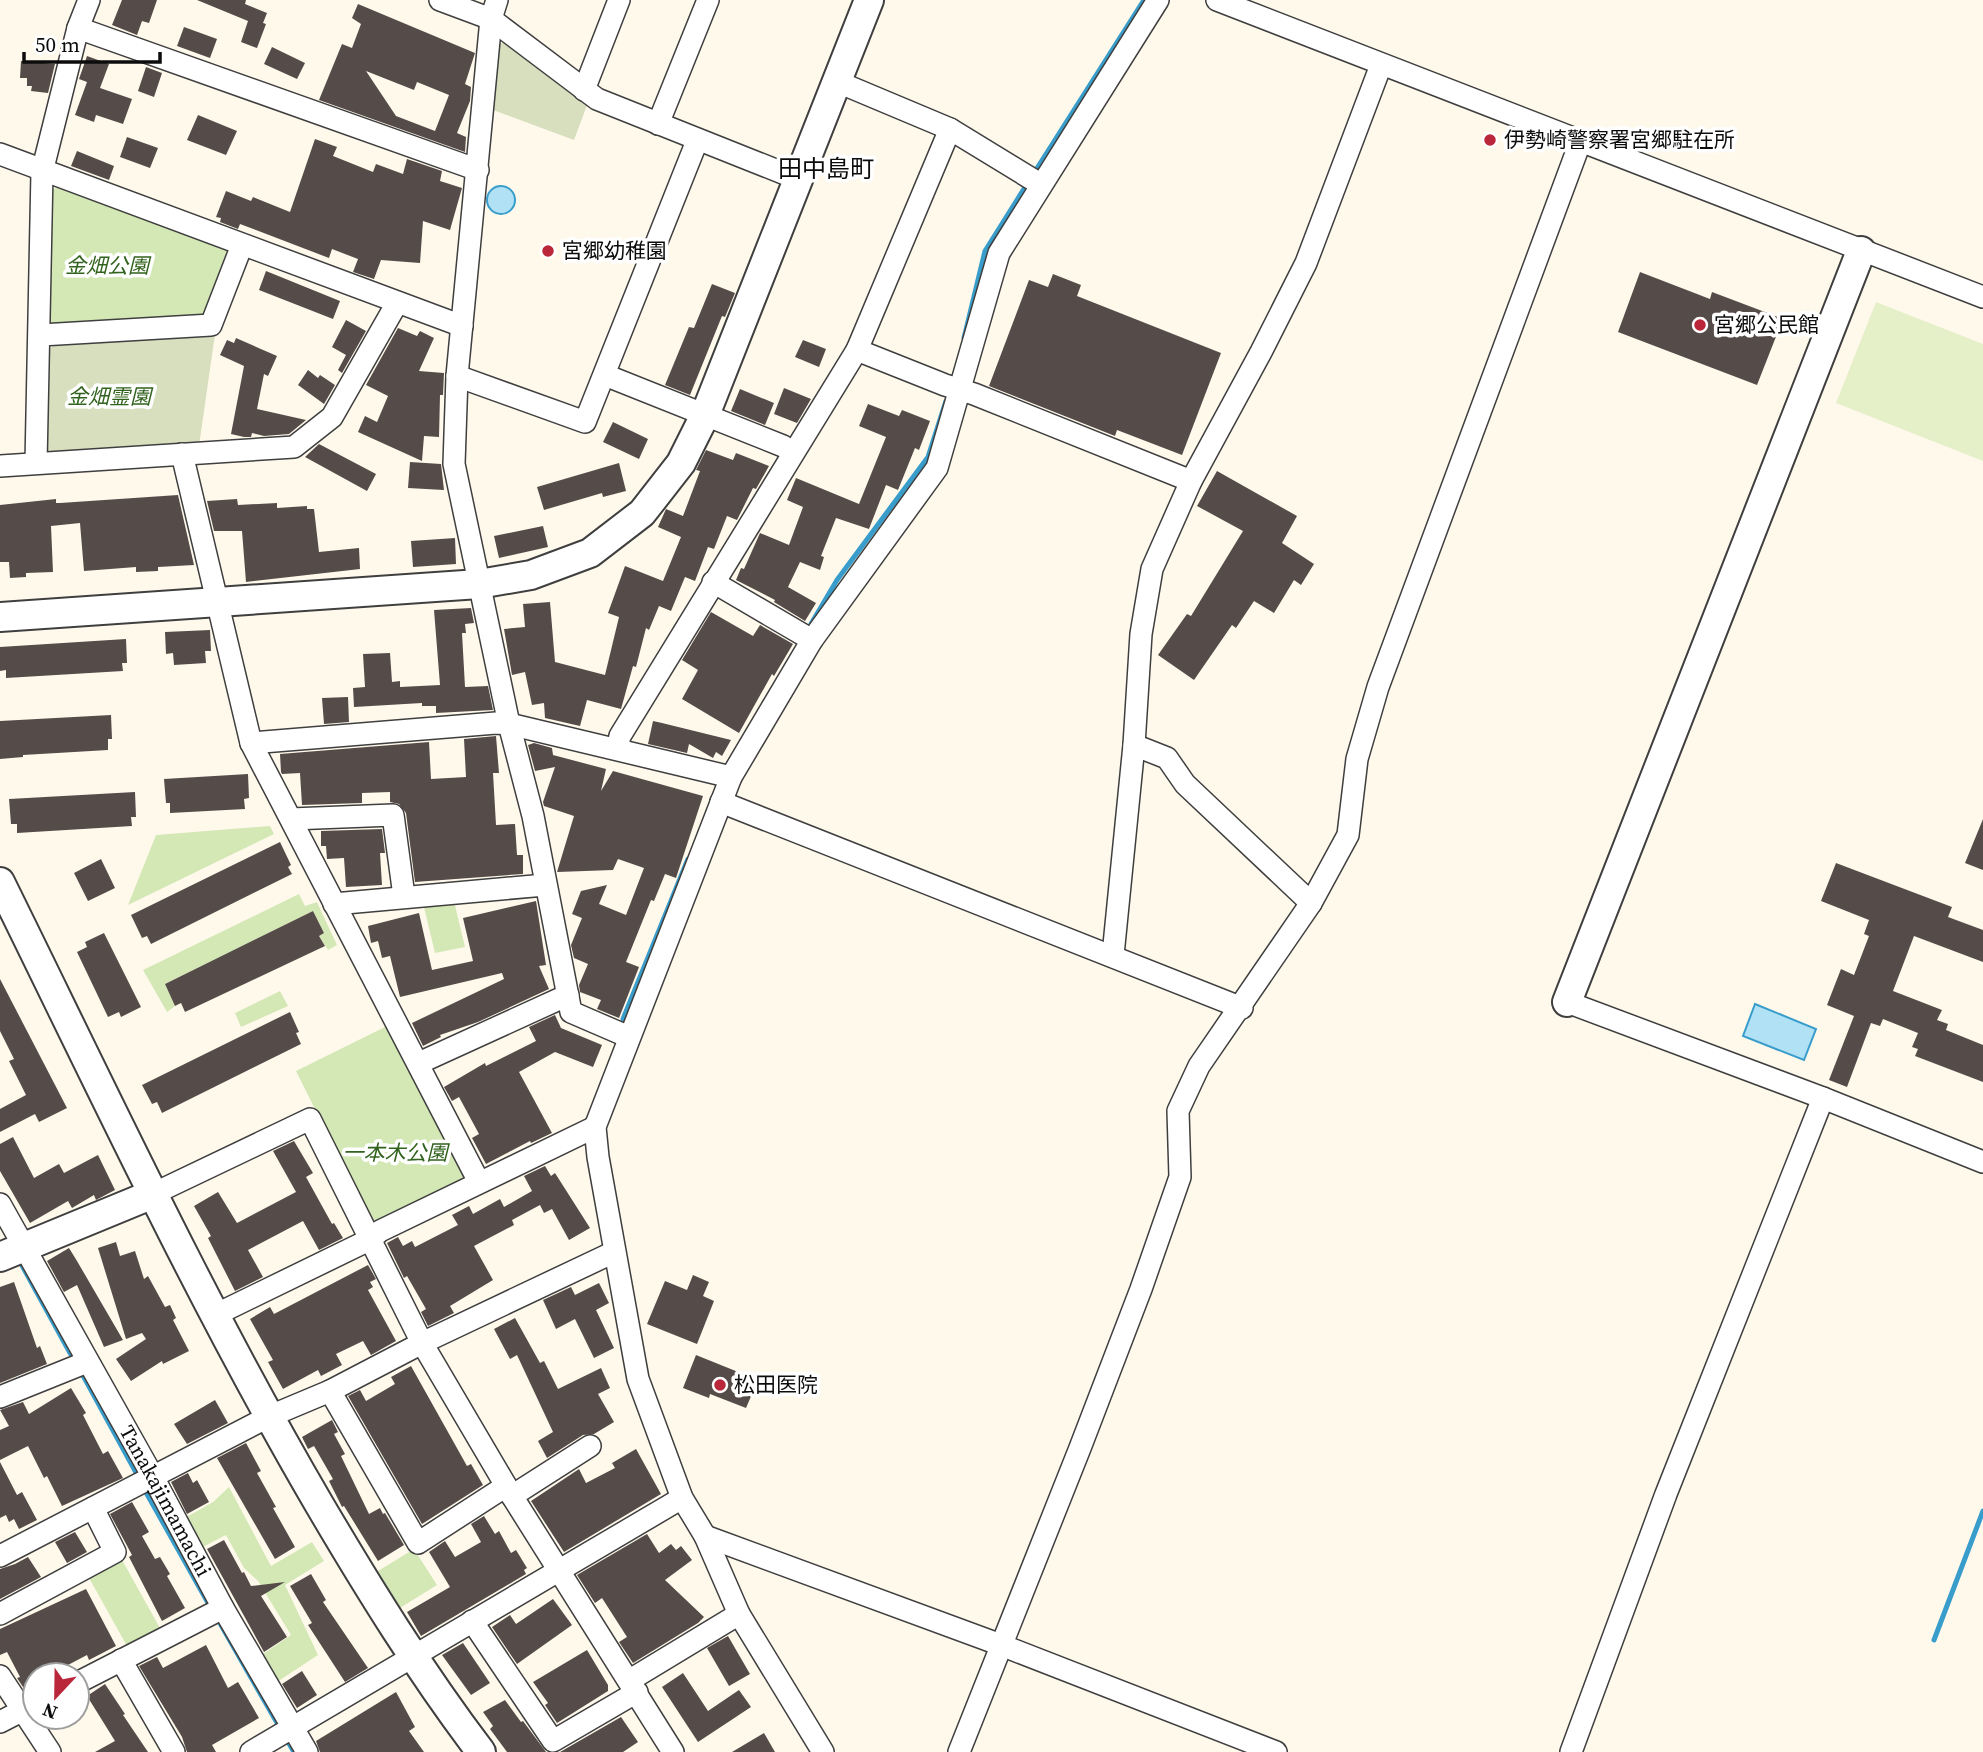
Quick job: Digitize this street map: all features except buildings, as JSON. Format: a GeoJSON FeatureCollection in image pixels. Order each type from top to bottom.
{"type":"FeatureCollection","features":[{"type":"Feature","properties":{"kind":"street"},"geometry":{"type":"LineString","coordinates":[[36,463],[43,172],[78,28],[89,0]]}},
{"type":"Feature","properties":{"kind":"street"},"geometry":{"type":"LineString","coordinates":[[440,0],[494,9],[597,99],[798,179]]}},
{"type":"Feature","properties":{"kind":"street"},"geometry":{"type":"LineString","coordinates":[[584,90],[619,0]]}},
{"type":"Feature","properties":{"kind":"street"},"geometry":{"type":"LineString","coordinates":[[658,124],[708,0]]}},
{"type":"Feature","properties":{"kind":"street"},"geometry":{"type":"LineString","coordinates":[[0,617],[479,584],[531,575],[590,552],[642,513],[681,463],[705,415],[869,0]]}},
{"type":"Feature","properties":{"kind":"street"},"geometry":{"type":"LineString","coordinates":[[823,1752],[739,1614],[705,1536],[682,1498],[638,1380],[614,1252],[595,1127],[731,777],[812,640],[937,468],[999,253],[1158,0]]}},
{"type":"Feature","properties":{"kind":"street"},"geometry":{"type":"LineString","coordinates":[[1217,0],[1983,297]]}},
{"type":"Feature","properties":{"kind":"street"},"geometry":{"type":"LineString","coordinates":[[494,9],[457,376],[454,464],[509,724],[533,816],[571,1012],[629,1037]]}},
{"type":"Feature","properties":{"kind":"street"},"geometry":{"type":"LineString","coordinates":[[78,28],[478,170]]}},
{"type":"Feature","properties":{"kind":"street"},"geometry":{"type":"LineString","coordinates":[[1112,955],[1134,745],[1141,634],[1152,569],[1191,481],[1306,263],[1381,65]]}},
{"type":"Feature","properties":{"kind":"street"},"geometry":{"type":"LineString","coordinates":[[838,82],[950,129],[1040,184]]}},
{"type":"Feature","properties":{"kind":"street"},"geometry":{"type":"LineString","coordinates":[[617,749],[620,736],[857,350],[950,129]]}},
{"type":"Feature","properties":{"kind":"street"},"geometry":{"type":"LineString","coordinates":[[959,1752],[1090,1422],[1180,1177],[1178,1111],[1199,1066],[1311,903],[1348,835],[1357,759],[1378,687],[1581,140]]}},
{"type":"Feature","properties":{"kind":"street"},"geometry":{"type":"LineString","coordinates":[[457,376],[585,422],[697,141]]}},
{"type":"Feature","properties":{"kind":"street"},"geometry":{"type":"LineString","coordinates":[[0,154],[462,326]]}},
{"type":"Feature","properties":{"kind":"street"},"geometry":{"type":"LineString","coordinates":[[41,335],[211,325],[242,245]]}},
{"type":"Feature","properties":{"kind":"street"},"geometry":{"type":"LineString","coordinates":[[1861,250],[1567,1002],[1983,1161]]}},
{"type":"Feature","properties":{"kind":"street"},"geometry":{"type":"LineString","coordinates":[[0,466],[294,447],[332,417],[397,303]]}},
{"type":"Feature","properties":{"kind":"street"},"geometry":{"type":"LineString","coordinates":[[857,350],[1191,481]]}},
{"type":"Feature","properties":{"kind":"street"},"geometry":{"type":"LineString","coordinates":[[605,375],[793,452]]}},
{"type":"Feature","properties":{"kind":"street"},"geometry":{"type":"LineString","coordinates":[[182,454],[251,743],[479,1182]]}},
{"type":"Feature","properties":{"kind":"street"},"geometry":{"type":"LineString","coordinates":[[713,582],[812,640]]}},
{"type":"Feature","properties":{"kind":"street"},"geometry":{"type":"LineString","coordinates":[[251,743],[509,724],[731,777]]}},
{"type":"Feature","properties":{"kind":"street"},"geometry":{"type":"LineString","coordinates":[[1134,745],[1167,758],[1185,784],[1311,903]]}},
{"type":"Feature","properties":{"kind":"street"},"geometry":{"type":"LineString","coordinates":[[721,802],[1242,1007]]}},
{"type":"Feature","properties":{"kind":"street"},"geometry":{"type":"LineString","coordinates":[[291,819],[393,815],[404,896]]}},
{"type":"Feature","properties":{"kind":"street"},"geometry":{"type":"LineString","coordinates":[[0,882],[153,1194],[268,1417],[412,1656],[481,1752]]}},
{"type":"Feature","properties":{"kind":"street"},"geometry":{"type":"LineString","coordinates":[[334,904],[545,885]]}},
{"type":"Feature","properties":{"kind":"street"},"geometry":{"type":"LineString","coordinates":[[419,1063],[568,995]]}},
{"type":"Feature","properties":{"kind":"street"},"geometry":{"type":"LineString","coordinates":[[1571,1752],[1665,1494],[1823,1098]]}},
{"type":"Feature","properties":{"kind":"street"},"geometry":{"type":"LineString","coordinates":[[11,1252],[153,1194],[310,1119],[422,1343],[509,1491],[673,1752]]}},
{"type":"Feature","properties":{"kind":"street"},"geometry":{"type":"LineString","coordinates":[[215,1315],[371,1239],[380,1231],[479,1182],[595,1127]]}},
{"type":"Feature","properties":{"kind":"street","name":"Tanakajimamachi"},"geometry":{"type":"LineString","coordinates":[[0,1204],[11,1252],[87,1362],[152,1475],[223,1608],[284,1732],[307,1752]]}},
{"type":"Feature","properties":{"kind":"street"},"geometry":{"type":"LineString","coordinates":[[0,1556],[268,1417],[330,1391],[422,1343],[614,1252]]}},
{"type":"Feature","properties":{"kind":"street"},"geometry":{"type":"LineString","coordinates":[[0,1397],[87,1362]]}},
{"type":"Feature","properties":{"kind":"street"},"geometry":{"type":"LineString","coordinates":[[330,1391],[418,1543],[590,1446]]}},
{"type":"Feature","properties":{"kind":"street"},"geometry":{"type":"LineString","coordinates":[[251,1752],[682,1498]]}},
{"type":"Feature","properties":{"kind":"street"},"geometry":{"type":"LineString","coordinates":[[0,1614],[115,1552],[93,1508]]}},
{"type":"Feature","properties":{"kind":"street"},"geometry":{"type":"LineString","coordinates":[[705,1536],[1002,1645],[1276,1752]]}},
{"type":"Feature","properties":{"kind":"street"},"geometry":{"type":"LineString","coordinates":[[91,1675],[223,1608]]}},
{"type":"Feature","properties":{"kind":"street"},"geometry":{"type":"LineString","coordinates":[[472,1621],[553,1741],[739,1614]]}},
{"type":"Feature","properties":{"kind":"street"},"geometry":{"type":"LineString","coordinates":[[121,1660],[174,1752]]}},
{"type":"Feature","properties":{"kind":"street"},"geometry":{"type":"LineString","coordinates":[[0,1676],[21,1698]]}},
{"type":"Feature","properties":{"kind":"street"},"geometry":{"type":"LineString","coordinates":[[0,1722],[21,1711]]}},
{"type":"Feature","properties":{"kind":"street"},"geometry":{"type":"LineString","coordinates":[[40,1731],[50,1752]]}},
{"type":"Feature","properties":{"kind":"green space"},"geometry":{"type":"Polygon","coordinates":[[[509,39],[589,100],[574,140],[493,110],[499,45],[509,39]]]}},
{"type":"Feature","properties":{"kind":"green space","name":"金畑公園"},"geometry":{"type":"Polygon","coordinates":[[[58,187],[226,249],[229,256],[203,320],[54,327],[48,321],[50,191],[58,187]]]}},
{"type":"Feature","properties":{"kind":"green space"},"geometry":{"type":"Polygon","coordinates":[[[1876,302],[1983,344],[1983,461],[1836,403],[1876,302]]]}},
{"type":"Feature","properties":{"kind":"green space","name":"金畑霊園"},"geometry":{"type":"Polygon","coordinates":[[[215,334],[199,446],[53,456],[43,452],[47,351],[54,345],[215,334]]]}},
{"type":"Feature","properties":{"kind":"green space"},"geometry":{"type":"Polygon","coordinates":[[[270,826],[274,834],[128,905],[156,835],[270,826]]]}},
{"type":"Feature","properties":{"kind":"green space"},"geometry":{"type":"Polygon","coordinates":[[[299,894],[305,906],[317,902],[337,945],[328,950],[319,936],[324,933],[313,911],[165,984],[175,1006],[167,1012],[143,970],[299,894]]]}},
{"type":"Feature","properties":{"kind":"green space"},"geometry":{"type":"Polygon","coordinates":[[[454,901],[465,947],[435,953],[423,903],[454,901]]]}},
{"type":"Feature","properties":{"kind":"green space"},"geometry":{"type":"Polygon","coordinates":[[[280,991],[288,1006],[241,1027],[235,1013],[280,991]]]}},
{"type":"Feature","properties":{"kind":"green space","name":"一本木公園"},"geometry":{"type":"Polygon","coordinates":[[[387,1026],[465,1174],[465,1181],[377,1221],[369,1218],[296,1071],[387,1026]]]}},
{"type":"Feature","properties":{"kind":"green space"},"geometry":{"type":"Polygon","coordinates":[[[229,1487],[271,1566],[312,1542],[324,1561],[285,1585],[318,1655],[277,1682],[260,1656],[291,1635],[258,1581],[244,1568],[226,1535],[199,1549],[183,1519],[213,1502],[229,1487]]]}},
{"type":"Feature","properties":{"kind":"green space"},"geometry":{"type":"Polygon","coordinates":[[[414,1549],[437,1585],[400,1608],[378,1571],[414,1549]]]}},
{"type":"Feature","properties":{"kind":"green space"},"geometry":{"type":"Polygon","coordinates":[[[121,1558],[161,1630],[128,1648],[88,1576],[121,1558]]]}},
{"type":"Feature","properties":{"kind":"water"},"geometry":{"type":"Polygon","coordinates":[[[501,186],[511,190],[515,200],[511,210],[501,214],[491,210],[487,200],[491,190],[501,186]]]}},
{"type":"Feature","properties":{"kind":"water"},"geometry":{"type":"Polygon","coordinates":[[[1755,1004],[1816,1029],[1804,1060],[1743,1036],[1755,1004]]]}},
{"type":"Feature","properties":{"kind":"waterway"},"geometry":{"type":"LineString","coordinates":[[1034,173],[1144,0]]}},
{"type":"Feature","properties":{"kind":"waterway"},"geometry":{"type":"LineString","coordinates":[[964,338],[985,251],[1027,184]]}},
{"type":"Feature","properties":{"kind":"waterway"},"geometry":{"type":"LineString","coordinates":[[811,624],[837,580],[928,457],[946,401]]}},
{"type":"Feature","properties":{"kind":"waterway"},"geometry":{"type":"LineString","coordinates":[[623,1019],[688,859]]}},
{"type":"Feature","properties":{"kind":"waterway"},"geometry":{"type":"LineString","coordinates":[[19,1260],[75,1362]]}},
{"type":"Feature","properties":{"kind":"waterway"},"geometry":{"type":"LineString","coordinates":[[80,1370],[139,1478]]}},
{"type":"Feature","properties":{"kind":"waterway"},"geometry":{"type":"LineString","coordinates":[[143,1487],[212,1610]]}},
{"type":"Feature","properties":{"kind":"waterway"},"geometry":{"type":"LineString","coordinates":[[1934,1640],[1983,1511]]}},
{"type":"Feature","properties":{"kind":"waterway"},"geometry":{"type":"LineString","coordinates":[[217,1618],[280,1728]]}},
{"type":"Feature","properties":{"kind":"waterway"},"geometry":{"type":"LineString","coordinates":[[285,1737],[294,1752]]}},
{"type":"Feature","properties":{"kind":"place","name":"伊勢崎警察署宮郷駐在所"},"geometry":{"type":"Point","coordinates":[1490,140]}},
{"type":"Feature","properties":{"kind":"place","name":"宮郷幼稚園"},"geometry":{"type":"Point","coordinates":[548,251]}},
{"type":"Feature","properties":{"kind":"place","name":"宮郷公民館"},"geometry":{"type":"Point","coordinates":[1700,325]}},
{"type":"Feature","properties":{"kind":"place","name":"松田医院"},"geometry":{"type":"Point","coordinates":[720,1385]}},
{"type":"Feature","properties":{"kind":"district","name":"田中島町"},"geometry":{"type":"Point","coordinates":[826,169]}}]}
